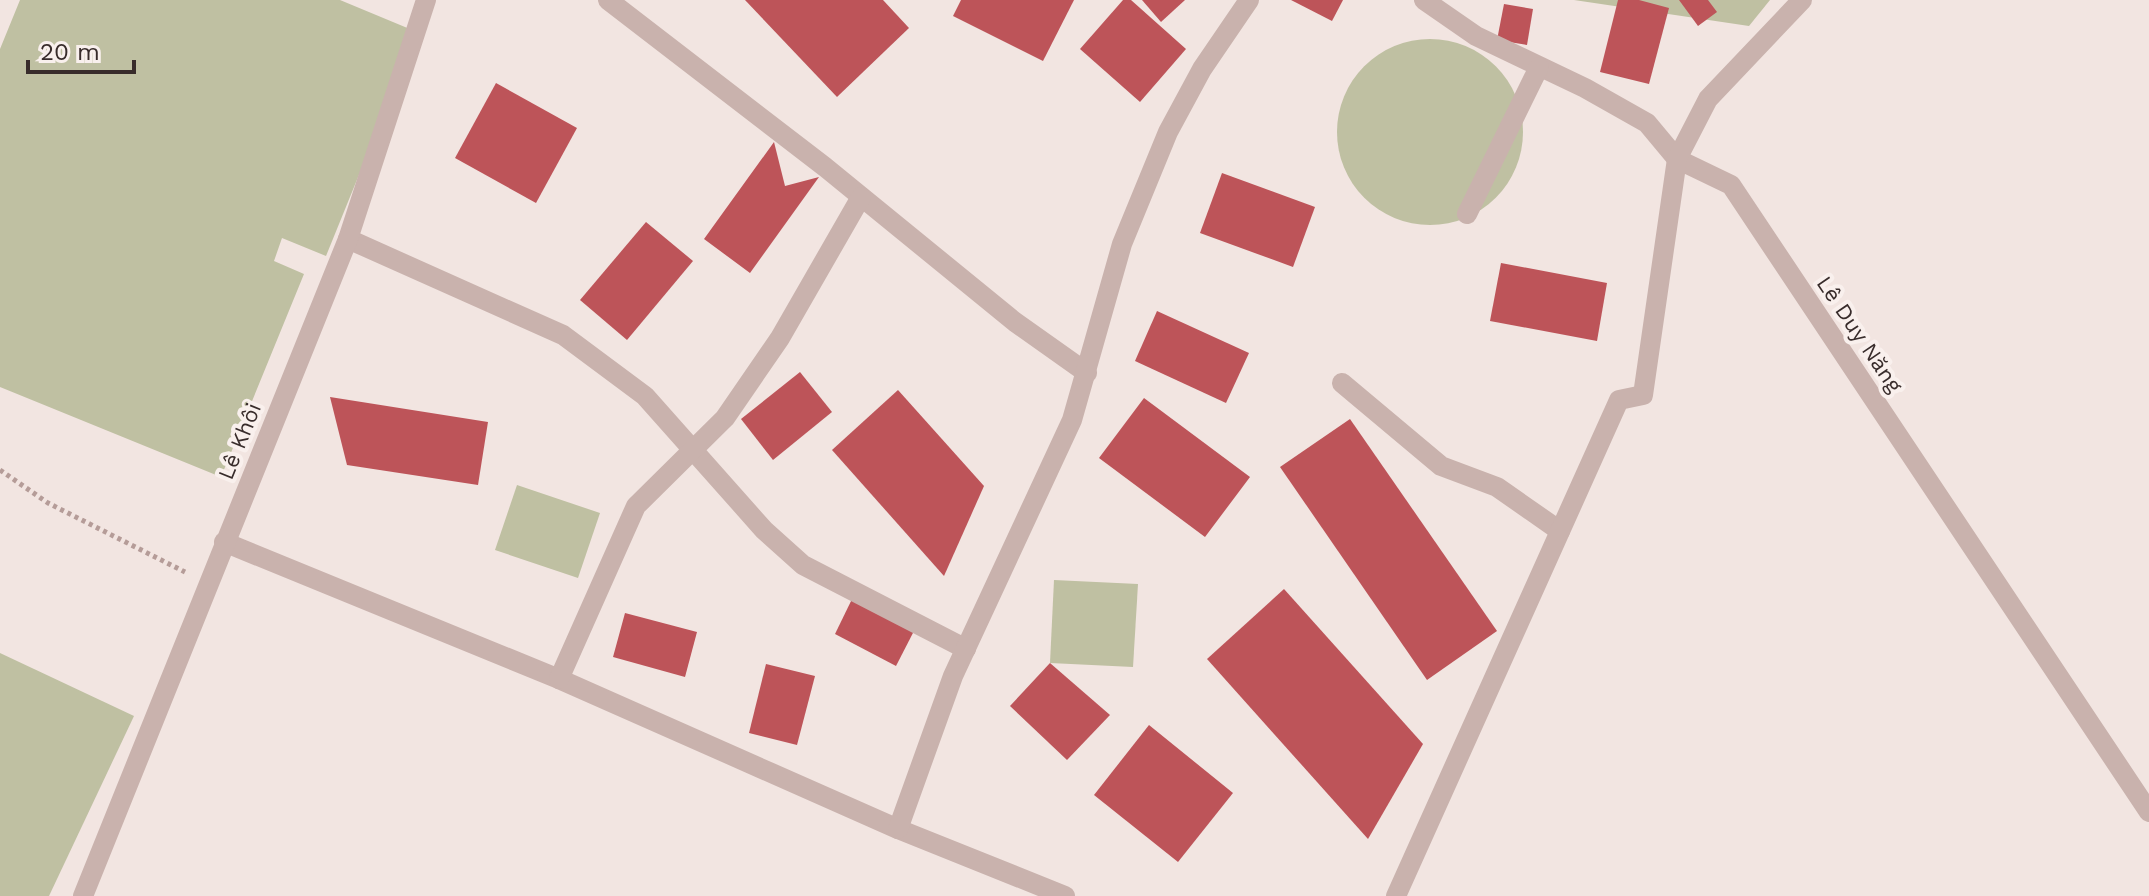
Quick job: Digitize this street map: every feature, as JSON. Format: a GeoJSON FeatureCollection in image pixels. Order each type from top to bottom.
{"type":"FeatureCollection","features":[{"type":"Feature","properties":{"kind":"street","name":"Lê Khôi"},"geometry":{"type":"LineString","coordinates":[[83,896],[348,239],[426,0]]}},
{"type":"Feature","properties":{"kind":"street"},"geometry":{"type":"LineString","coordinates":[[608,0],[861,197],[1015,322],[1087,373]]}},
{"type":"Feature","properties":{"kind":"street"},"geometry":{"type":"LineString","coordinates":[[898,829],[966,649],[1072,420],[1122,244],[1168,132],[1202,69],[1249,0]]}},
{"type":"Feature","properties":{"kind":"street","name":"Lê Duy Năng"},"geometry":{"type":"LineString","coordinates":[[1424,0],[1476,36],[1647,123],[1677,159],[1731,185],[2149,812]]}},
{"type":"Feature","properties":{"kind":"street"},"geometry":{"type":"LineString","coordinates":[[1396,896],[1619,400],[1643,395],[1677,159],[1708,99],[1802,0]]}},
{"type":"Feature","properties":{"kind":"street"},"geometry":{"type":"LineString","coordinates":[[1467,214],[1539,67]]}},
{"type":"Feature","properties":{"kind":"street"},"geometry":{"type":"LineString","coordinates":[[559,679],[636,506],[691,448],[725,418],[780,338],[861,197]]}},
{"type":"Feature","properties":{"kind":"street"},"geometry":{"type":"LineString","coordinates":[[348,239],[563,335],[645,396],[764,530],[803,565],[966,649]]}},
{"type":"Feature","properties":{"kind":"street"},"geometry":{"type":"LineString","coordinates":[[1342,383],[1441,466],[1459,476],[1497,487],[1560,531]]}},
{"type":"Feature","properties":{"kind":"street"},"geometry":{"type":"LineString","coordinates":[[224,542],[559,679],[898,829],[1065,896]]}},
{"type":"Feature","properties":{"kind":"path"},"geometry":{"type":"LineString","coordinates":[[0,470],[48,503],[207,584]]}},
{"type":"Feature","properties":{"kind":"green space"},"geometry":{"type":"Polygon","coordinates":[[[20,0],[340,0],[417,32],[326,256],[282,238],[274,261],[304,274],[221,477],[0,387],[0,49],[20,0]]]}},
{"type":"Feature","properties":{"kind":"green space"},"geometry":{"type":"Polygon","coordinates":[[[1574,0],[1770,0],[1749,26],[1574,0]]]}},
{"type":"Feature","properties":{"kind":"green space"},"geometry":{"type":"Polygon","coordinates":[[[1430,39],[1465,47],[1495,67],[1515,97],[1523,132],[1515,167],[1495,197],[1465,217],[1430,225],[1395,217],[1365,197],[1345,167],[1337,132],[1345,97],[1365,67],[1395,47],[1430,39]]]}},
{"type":"Feature","properties":{"kind":"green space"},"geometry":{"type":"Polygon","coordinates":[[[517,485],[600,513],[578,578],[495,550],[517,485]]]}},
{"type":"Feature","properties":{"kind":"green space"},"geometry":{"type":"Polygon","coordinates":[[[1054,580],[1138,584],[1133,667],[1050,663],[1054,580]]]}},
{"type":"Feature","properties":{"kind":"green space"},"geometry":{"type":"Polygon","coordinates":[[[0,653],[134,716],[49,896],[0,896],[0,653]]]}},
{"type":"Feature","properties":{"kind":"building"},"geometry":{"type":"Polygon","coordinates":[[[745,0],[883,0],[909,28],[837,97],[745,0]]]}},
{"type":"Feature","properties":{"kind":"building"},"geometry":{"type":"Polygon","coordinates":[[[961,0],[1074,0],[1043,61],[953,16],[961,0]]]}},
{"type":"Feature","properties":{"kind":"building"},"geometry":{"type":"Polygon","coordinates":[[[1123,0],[1131,0],[1186,49],[1140,102],[1080,49],[1123,0]]]}},
{"type":"Feature","properties":{"kind":"building"},"geometry":{"type":"Polygon","coordinates":[[[1142,0],[1185,0],[1161,22],[1142,0]]]}},
{"type":"Feature","properties":{"kind":"building"},"geometry":{"type":"Polygon","coordinates":[[[1291,0],[1343,0],[1332,21],[1291,0]]]}},
{"type":"Feature","properties":{"kind":"building"},"geometry":{"type":"Polygon","coordinates":[[[1618,0],[1639,0],[1669,8],[1649,84],[1600,72],[1618,0]]]}},
{"type":"Feature","properties":{"kind":"building"},"geometry":{"type":"Polygon","coordinates":[[[1679,0],[1708,0],[1717,12],[1698,26],[1679,0]]]}},
{"type":"Feature","properties":{"kind":"building"},"geometry":{"type":"Polygon","coordinates":[[[1504,4],[1533,9],[1527,45],[1497,40],[1504,4]]]}},
{"type":"Feature","properties":{"kind":"building"},"geometry":{"type":"Polygon","coordinates":[[[496,83],[577,128],[536,203],[455,158],[496,83]]]}},
{"type":"Feature","properties":{"kind":"building"},"geometry":{"type":"Polygon","coordinates":[[[774,142],[785,186],[819,177],[750,273],[704,239],[774,142]]]}},
{"type":"Feature","properties":{"kind":"building"},"geometry":{"type":"Polygon","coordinates":[[[1222,173],[1315,207],[1293,267],[1200,233],[1222,173]]]}},
{"type":"Feature","properties":{"kind":"building"},"geometry":{"type":"Polygon","coordinates":[[[646,222],[693,261],[627,340],[580,300],[646,222]]]}},
{"type":"Feature","properties":{"kind":"building"},"geometry":{"type":"Polygon","coordinates":[[[1501,263],[1607,283],[1597,341],[1490,321],[1501,263]]]}},
{"type":"Feature","properties":{"kind":"building"},"geometry":{"type":"Polygon","coordinates":[[[1157,311],[1249,353],[1226,403],[1135,361],[1157,311]]]}},
{"type":"Feature","properties":{"kind":"building"},"geometry":{"type":"Polygon","coordinates":[[[800,372],[832,412],[773,460],[741,419],[800,372]]]}},
{"type":"Feature","properties":{"kind":"building"},"geometry":{"type":"Polygon","coordinates":[[[898,390],[984,486],[944,576],[832,450],[898,390]]]}},
{"type":"Feature","properties":{"kind":"building"},"geometry":{"type":"Polygon","coordinates":[[[330,397],[488,422],[478,485],[347,465],[330,397]]]}},
{"type":"Feature","properties":{"kind":"building"},"geometry":{"type":"Polygon","coordinates":[[[1144,398],[1250,477],[1205,537],[1099,458],[1144,398]]]}},
{"type":"Feature","properties":{"kind":"building"},"geometry":{"type":"Polygon","coordinates":[[[1350,419],[1497,631],[1427,680],[1280,467],[1350,419]]]}},
{"type":"Feature","properties":{"kind":"building"},"geometry":{"type":"Polygon","coordinates":[[[1284,589],[1423,744],[1368,839],[1207,659],[1284,589]]]}},
{"type":"Feature","properties":{"kind":"building"},"geometry":{"type":"Polygon","coordinates":[[[853,597],[915,629],[896,666],[835,634],[853,597]]]}},
{"type":"Feature","properties":{"kind":"building"},"geometry":{"type":"Polygon","coordinates":[[[625,613],[697,632],[685,677],[613,657],[625,613]]]}},
{"type":"Feature","properties":{"kind":"building"},"geometry":{"type":"Polygon","coordinates":[[[1050,663],[1110,715],[1067,760],[1010,706],[1050,663]]]}},
{"type":"Feature","properties":{"kind":"building"},"geometry":{"type":"Polygon","coordinates":[[[766,664],[815,676],[797,745],[749,733],[766,664]]]}},
{"type":"Feature","properties":{"kind":"building"},"geometry":{"type":"Polygon","coordinates":[[[1149,725],[1233,793],[1178,862],[1094,795],[1149,725]]]}}]}
